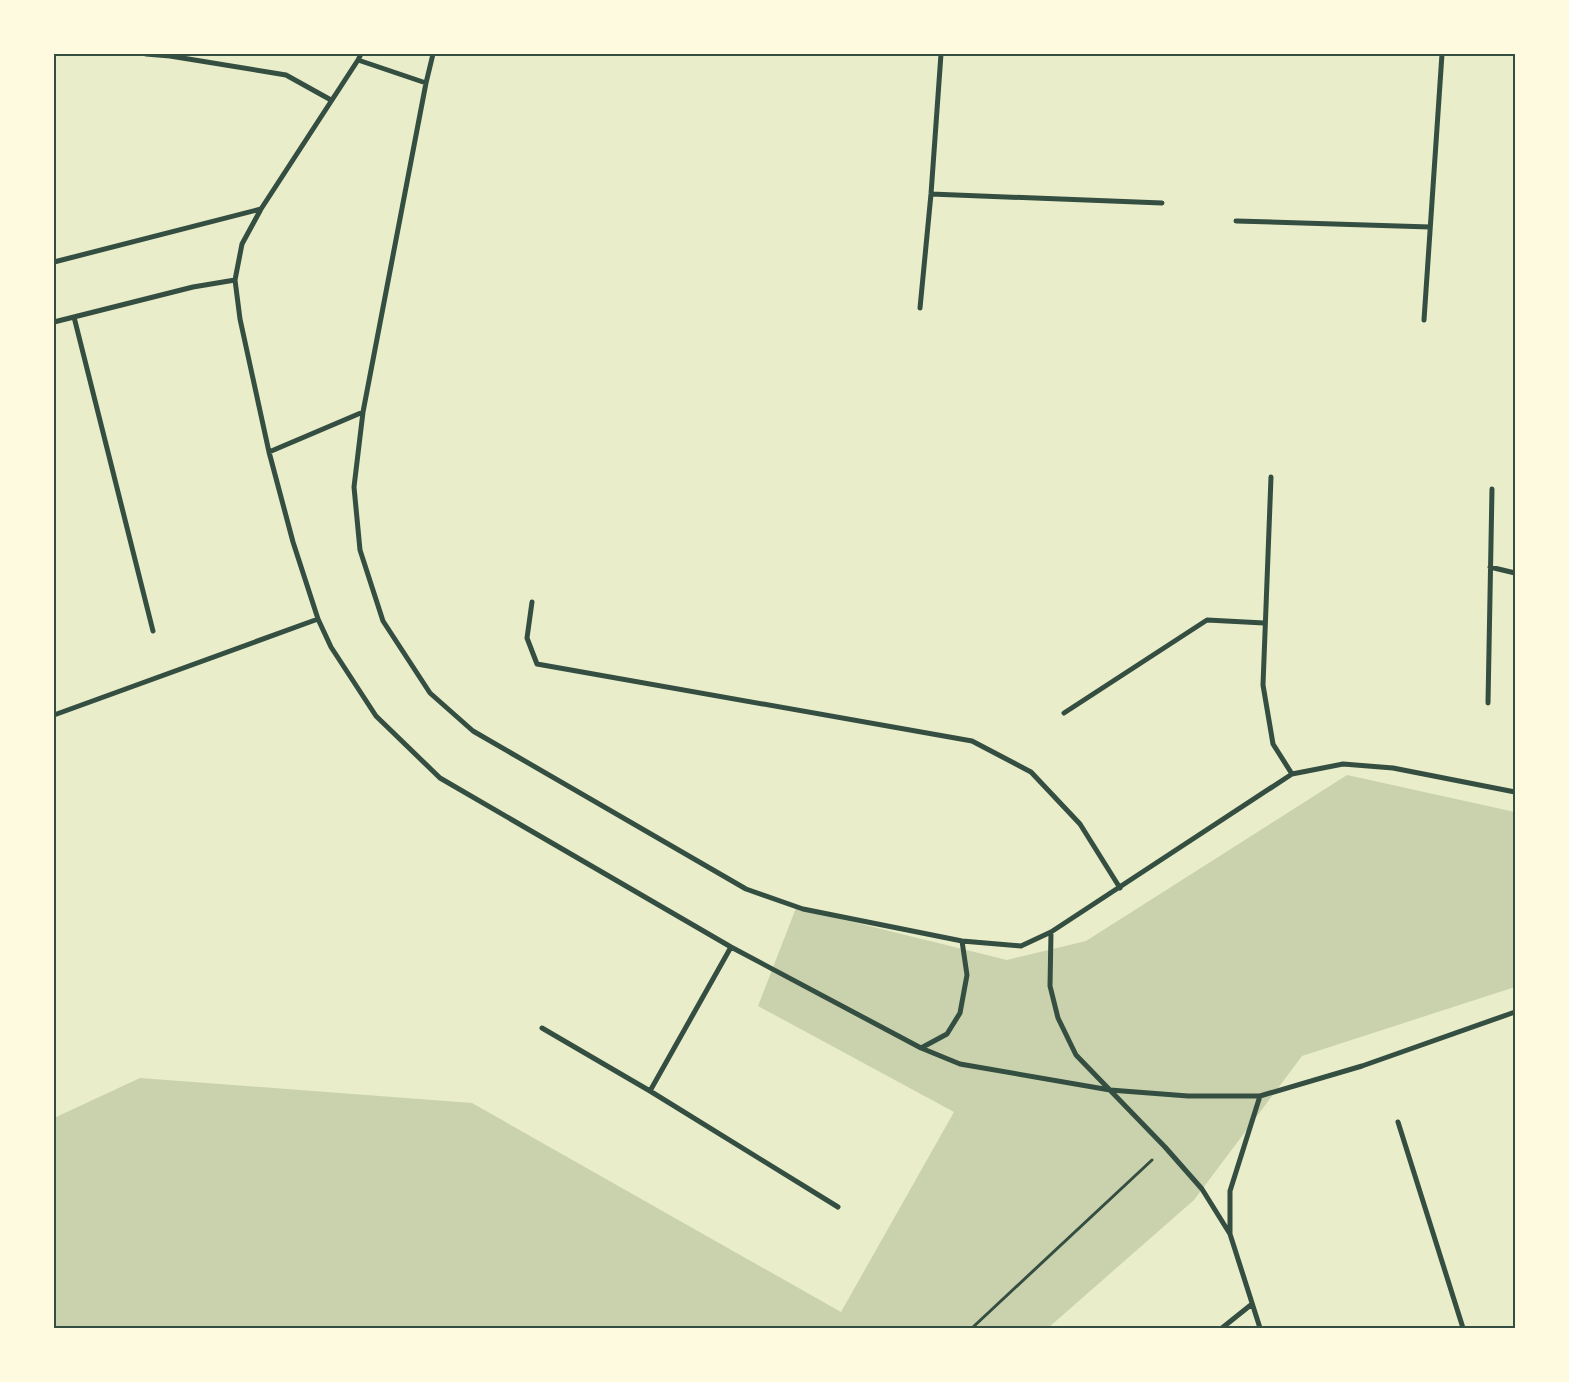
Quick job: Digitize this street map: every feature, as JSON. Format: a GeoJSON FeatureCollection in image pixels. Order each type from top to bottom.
{"type":"FeatureCollection","features":[{"type":"Feature","properties":{"kind":"street"},"geometry":{"type":"LineString","coordinates":[[146,54],[170,56],[286,75],[331,100]]}},
{"type":"Feature","properties":{"kind":"street"},"geometry":{"type":"LineString","coordinates":[[361,54],[261,209],[242,244],[235,280],[240,319],[269,452],[293,542],[318,619],[331,647],[376,716],[440,778],[730,947],[921,1048],[960,1064],[1110,1090],[1188,1096],[1260,1096],[1362,1066],[1515,1012]]}},
{"type":"Feature","properties":{"kind":"street"},"geometry":{"type":"LineString","coordinates":[[433,54],[363,412],[354,487],[360,550],[383,622],[430,693],[473,731],[746,889],[803,909],[962,941],[1021,946],[1051,932],[1292,774],[1343,764],[1393,768],[1515,792]]}},
{"type":"Feature","properties":{"kind":"street"},"geometry":{"type":"LineString","coordinates":[[920,308],[931,194],[941,54]]}},
{"type":"Feature","properties":{"kind":"street"},"geometry":{"type":"LineString","coordinates":[[1424,320],[1442,54]]}},
{"type":"Feature","properties":{"kind":"street"},"geometry":{"type":"LineString","coordinates":[[358,60],[426,83]]}},
{"type":"Feature","properties":{"kind":"street"},"geometry":{"type":"LineString","coordinates":[[931,194],[1162,203]]}},
{"type":"Feature","properties":{"kind":"street"},"geometry":{"type":"LineString","coordinates":[[54,262],[261,209]]}},
{"type":"Feature","properties":{"kind":"street"},"geometry":{"type":"LineString","coordinates":[[1236,221],[1430,227]]}},
{"type":"Feature","properties":{"kind":"street"},"geometry":{"type":"LineString","coordinates":[[54,322],[193,287],[235,280]]}},
{"type":"Feature","properties":{"kind":"street"},"geometry":{"type":"LineString","coordinates":[[74,316],[153,631]]}},
{"type":"Feature","properties":{"kind":"street"},"geometry":{"type":"LineString","coordinates":[[269,452],[363,412]]}},
{"type":"Feature","properties":{"kind":"street"},"geometry":{"type":"LineString","coordinates":[[1270,477],[1263,685],[1272,744],[1292,774]]}},
{"type":"Feature","properties":{"kind":"street"},"geometry":{"type":"LineString","coordinates":[[1488,703],[1492,489]]}},
{"type":"Feature","properties":{"kind":"street"},"geometry":{"type":"LineString","coordinates":[[1490,568],[1515,573]]}},
{"type":"Feature","properties":{"kind":"street"},"geometry":{"type":"LineString","coordinates":[[532,602],[527,638],[537,664],[972,741],[1031,772],[1080,824],[1120,888]]}},
{"type":"Feature","properties":{"kind":"street"},"geometry":{"type":"LineString","coordinates":[[54,715],[318,619]]}},
{"type":"Feature","properties":{"kind":"street"},"geometry":{"type":"LineString","coordinates":[[1064,713],[1207,620],[1264,623]]}},
{"type":"Feature","properties":{"kind":"street"},"geometry":{"type":"LineString","coordinates":[[1051,932],[1050,986],[1058,1018],[1076,1055],[1165,1147],[1202,1189],[1230,1234],[1260,1328]]}},
{"type":"Feature","properties":{"kind":"street"},"geometry":{"type":"LineString","coordinates":[[921,1048],[947,1034],[960,1013],[967,975],[962,941]]}},
{"type":"Feature","properties":{"kind":"street"},"geometry":{"type":"LineString","coordinates":[[650,1091],[730,947]]}},
{"type":"Feature","properties":{"kind":"street"},"geometry":{"type":"LineString","coordinates":[[542,1028],[650,1091],[838,1207]]}},
{"type":"Feature","properties":{"kind":"street"},"geometry":{"type":"LineString","coordinates":[[1230,1234],[1230,1191],[1260,1096]]}},
{"type":"Feature","properties":{"kind":"street"},"geometry":{"type":"LineString","coordinates":[[1398,1122],[1463,1328]]}},
{"type":"Feature","properties":{"kind":"street"},"geometry":{"type":"LineString","coordinates":[[1222,1328],[1252,1304]]}},
{"type":"Feature","properties":{"kind":"path"},"geometry":{"type":"LineString","coordinates":[[972,1328],[1165,1147]]}},
{"type":"Feature","properties":{"kind":"green space"},"geometry":{"type":"Polygon","coordinates":[[[1347,775],[1515,812],[1515,987],[1302,1056],[1194,1200],[1048,1328],[54,1328],[54,1118],[140,1078],[472,1103],[841,1312],[954,1112],[758,1006],[796,908],[1007,960],[1086,941],[1347,775]]]}}]}
